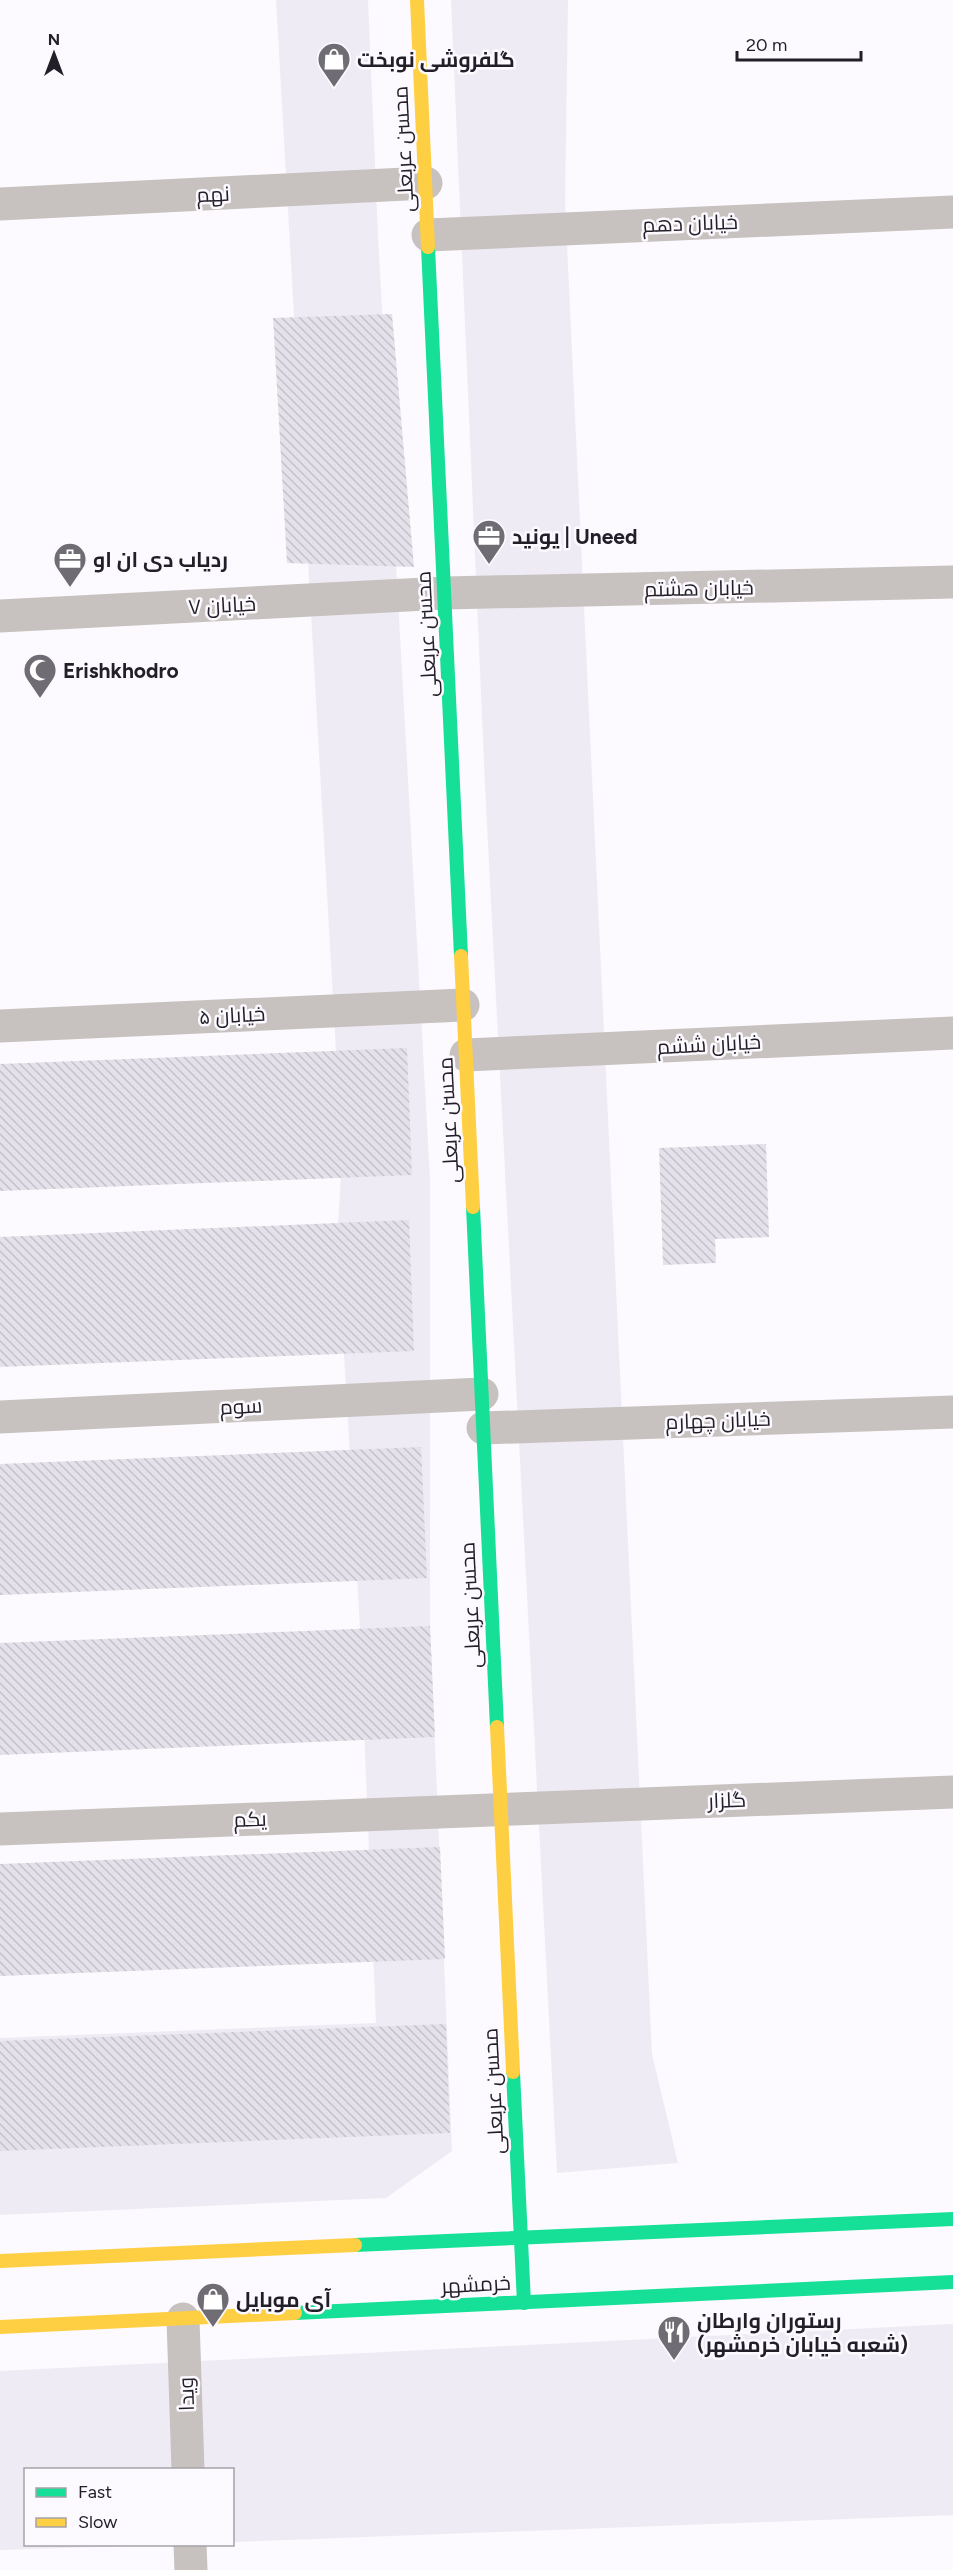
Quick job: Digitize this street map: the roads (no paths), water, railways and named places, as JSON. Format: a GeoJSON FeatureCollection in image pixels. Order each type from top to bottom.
{"type":"FeatureCollection","features":[{"type":"Feature","properties":{"kind":"main road","name":"محسن عربعلی"},"geometry":{"type":"LineString","coordinates":[[417,0],[524,2303]]}},
{"type":"Feature","properties":{"kind":"main road"},"geometry":{"type":"LineString","coordinates":[[0,2261],[953,2219]]}},
{"type":"Feature","properties":{"kind":"main road","name":"خرمشهر"},"geometry":{"type":"LineString","coordinates":[[0,2327],[953,2282]]}},
{"type":"Feature","properties":{"kind":"street","name":"نهم"},"geometry":{"type":"LineString","coordinates":[[0,204],[426,183]]}},
{"type":"Feature","properties":{"kind":"street","name":"خیابان دهم"},"geometry":{"type":"LineString","coordinates":[[428,235],[953,212]]}},
{"type":"Feature","properties":{"kind":"street","name":"خیابان هشتم"},"geometry":{"type":"LineString","coordinates":[[445,593],[953,582]]}},
{"type":"Feature","properties":{"kind":"street","name":"خیابان ۷"},"geometry":{"type":"LineString","coordinates":[[0,616],[445,593]]}},
{"type":"Feature","properties":{"kind":"street","name":"خیابان ۵"},"geometry":{"type":"LineString","coordinates":[[0,1026],[463,1005]]}},
{"type":"Feature","properties":{"kind":"street","name":"خیابان ششم"},"geometry":{"type":"LineString","coordinates":[[466,1055],[953,1033]]}},
{"type":"Feature","properties":{"kind":"street","name":"سوم"},"geometry":{"type":"LineString","coordinates":[[0,1417],[482,1394]]}},
{"type":"Feature","properties":{"kind":"street","name":"خیابان چهارم"},"geometry":{"type":"LineString","coordinates":[[483,1428],[953,1412]]}},
{"type":"Feature","properties":{"kind":"street","name":"گلزار"},"geometry":{"type":"LineString","coordinates":[[501,1809],[953,1792]]}},
{"type":"Feature","properties":{"kind":"street","name":"یکم"},"geometry":{"type":"LineString","coordinates":[[0,1829],[501,1809]]}},
{"type":"Feature","properties":{"kind":"street","name":"ویدا"},"geometry":{"type":"LineString","coordinates":[[183,2319],[188,2468]]}},
{"type":"Feature","properties":{"kind":"street"},"geometry":{"type":"LineString","coordinates":[[190,2546],[191,2570]]}},
{"type":"Feature","properties":{"kind":"place","name":"گلفروشی نوبخت"},"geometry":{"type":"Point","coordinates":[334,88]}},
{"type":"Feature","properties":{"kind":"place","name":"یونید | Uneed"},"geometry":{"type":"Point","coordinates":[489,565]}},
{"type":"Feature","properties":{"kind":"place","name":"ردیاب دی ان او"},"geometry":{"type":"Point","coordinates":[70,588]}},
{"type":"Feature","properties":{"kind":"place","name":"Erishkhodro"},"geometry":{"type":"Point","coordinates":[40,699]}},
{"type":"Feature","properties":{"kind":"place","name":"آی موبایل"},"geometry":{"type":"Point","coordinates":[213,2328]}},
{"type":"Feature","properties":{"kind":"place","name":"رستوران وارطان (شعبه خیابان خرمشهر)"},"geometry":{"type":"Point","coordinates":[674,2361]}}]}
